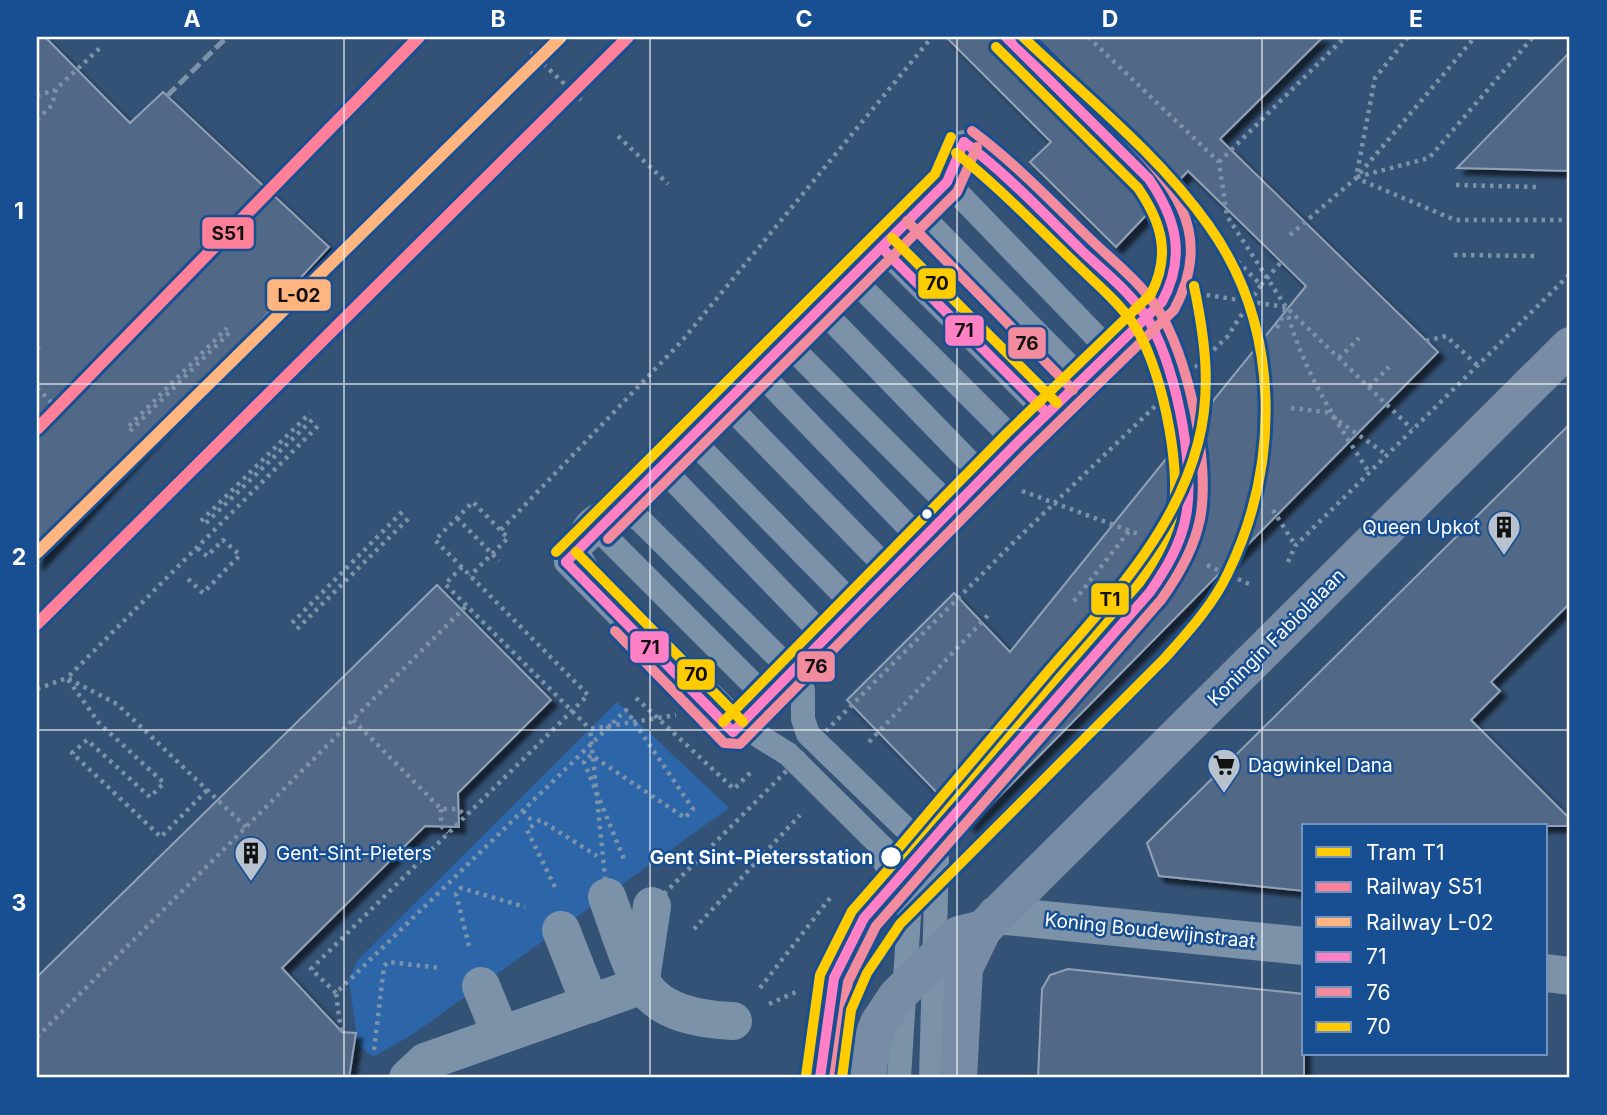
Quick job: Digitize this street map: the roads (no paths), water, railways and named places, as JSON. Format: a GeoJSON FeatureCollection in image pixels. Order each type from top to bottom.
{"type":"FeatureCollection","features":[{"type":"Feature","properties":{"kind":"street","name":"Koningin Fabiolalaan"},"geometry":{"type":"LineString","coordinates":[[989,922],[1570,346]]}},
{"type":"Feature","properties":{"kind":"street"},"geometry":{"type":"LineString","coordinates":[[611,876],[640,986],[656,1002],[682,1014],[733,1021]]}},
{"type":"Feature","properties":{"kind":"street"},"geometry":{"type":"LineString","coordinates":[[640,986],[652,906]]}},
{"type":"Feature","properties":{"kind":"street"},"geometry":{"type":"LineString","coordinates":[[552,913],[590,1004]]}},
{"type":"Feature","properties":{"kind":"street","name":"Koning Boudewijnstraat"},"geometry":{"type":"LineString","coordinates":[[989,922],[1302,946]]}},
{"type":"Feature","properties":{"kind":"street"},"geometry":{"type":"LineString","coordinates":[[867,1078],[871,1044],[879,1023],[907,985],[959,935],[989,922]]}},
{"type":"Feature","properties":{"kind":"street"},"geometry":{"type":"LineString","coordinates":[[958,1078],[964,968],[989,922]]}},
{"type":"Feature","properties":{"kind":"street"},"geometry":{"type":"LineString","coordinates":[[469,969],[501,1035]]}},
{"type":"Feature","properties":{"kind":"street"},"geometry":{"type":"LineString","coordinates":[[1548,973],[1570,976]]}},
{"type":"Feature","properties":{"kind":"street"},"geometry":{"type":"LineString","coordinates":[[408,1078],[425,1062],[640,986]]}},
{"type":"Feature","properties":{"kind":"lane"},"geometry":{"type":"LineString","coordinates":[[820,1078],[834,978],[864,918],[1150,592],[1165,572],[1175,551],[1188,504],[1189,476],[1165,357],[1146,316],[1021,191],[964,142],[947,182],[566,562],[733,732],[1146,316]]}},
{"type":"Feature","properties":{"kind":"lane"},"geometry":{"type":"LineString","coordinates":[[947,182],[1111,352]]}},
{"type":"Feature","properties":{"kind":"lane"},"geometry":{"type":"LineString","coordinates":[[917,211],[1083,380]]}},
{"type":"Feature","properties":{"kind":"lane"},"geometry":{"type":"LineString","coordinates":[[882,248],[1047,413]]}},
{"type":"Feature","properties":{"kind":"lane"},"geometry":{"type":"LineString","coordinates":[[852,278],[1017,443]]}},
{"type":"Feature","properties":{"kind":"lane"},"geometry":{"type":"LineString","coordinates":[[821,309],[984,477]]}},
{"type":"Feature","properties":{"kind":"lane"},"geometry":{"type":"LineString","coordinates":[[787,344],[953,509]]}},
{"type":"Feature","properties":{"kind":"lane"},"geometry":{"type":"LineString","coordinates":[[758,371],[922,541]]}},
{"type":"Feature","properties":{"kind":"lane"},"geometry":{"type":"LineString","coordinates":[[724,402],[891,572]]}},
{"type":"Feature","properties":{"kind":"lane"},"geometry":{"type":"LineString","coordinates":[[689,437],[856,607]]}},
{"type":"Feature","properties":{"kind":"lane"},"geometry":{"type":"LineString","coordinates":[[660,466],[826,638]]}},
{"type":"Feature","properties":{"kind":"lane"},"geometry":{"type":"LineString","coordinates":[[630,497],[801,662]]}},
{"type":"Feature","properties":{"kind":"lane"},"geometry":{"type":"LineString","coordinates":[[931,1078],[937,857],[931,840],[906,829],[808,734],[803,719],[803,690],[797,679],[639,519],[628,512],[615,509],[591,518],[578,541],[578,553],[590,574],[743,726],[788,754],[885,850],[889,871],[897,879],[911,883],[931,874],[937,857]]}},
{"type":"Feature","properties":{"kind":"lane"},"geometry":{"type":"LineString","coordinates":[[598,529],[766,697]]}},
{"type":"Feature","properties":{"kind":"lane"},"geometry":{"type":"LineString","coordinates":[[899,1078],[911,883]]}},
{"type":"Feature","properties":{"kind":"railway"},"geometry":{"type":"LineString","coordinates":[[167,96],[227,37]]}},
{"type":"Feature","properties":{"kind":"tram line","name":"T1"},"geometry":{"type":"LineString","coordinates":[[842,1078],[851,1010],[867,973],[900,924],[1165,658],[1191,628],[1208,607],[1228,573],[1245,531],[1258,487],[1264,441],[1265,396],[1261,351],[1250,307],[1233,265],[1189,200],[1144,150],[1023,37]]}},
{"type":"Feature","properties":{"kind":"tram line","name":"T1"},"geometry":{"type":"LineString","coordinates":[[891,857],[1113,595],[1135,567],[1173,508],[1198,443],[1205,404],[1204,345],[1194,286]]}},
{"type":"Feature","properties":{"kind":"rail line","name":"S51"},"geometry":{"type":"LineString","coordinates":[[37,429],[419,37]]}},
{"type":"Feature","properties":{"kind":"rail line","name":"L-02"},"geometry":{"type":"LineString","coordinates":[[37,553],[561,37]]}},
{"type":"Feature","properties":{"kind":"rail line","name":"S51"},"geometry":{"type":"LineString","coordinates":[[37,624],[628,37]]}},
{"type":"Feature","properties":{"kind":"place","name":"Queen Upkot"},"geometry":{"type":"Point","coordinates":[1504,557]}},
{"type":"Feature","properties":{"kind":"place","name":"Dagwinkel Dana"},"geometry":{"type":"Point","coordinates":[1224,795]}},
{"type":"Feature","properties":{"kind":"place","name":"Gent Sint-Pietersstation"},"geometry":{"type":"Point","coordinates":[891,857]}},
{"type":"Feature","properties":{"kind":"place","name":"Gent-Sint-Pieters"},"geometry":{"type":"Point","coordinates":[251,883]}}]}
